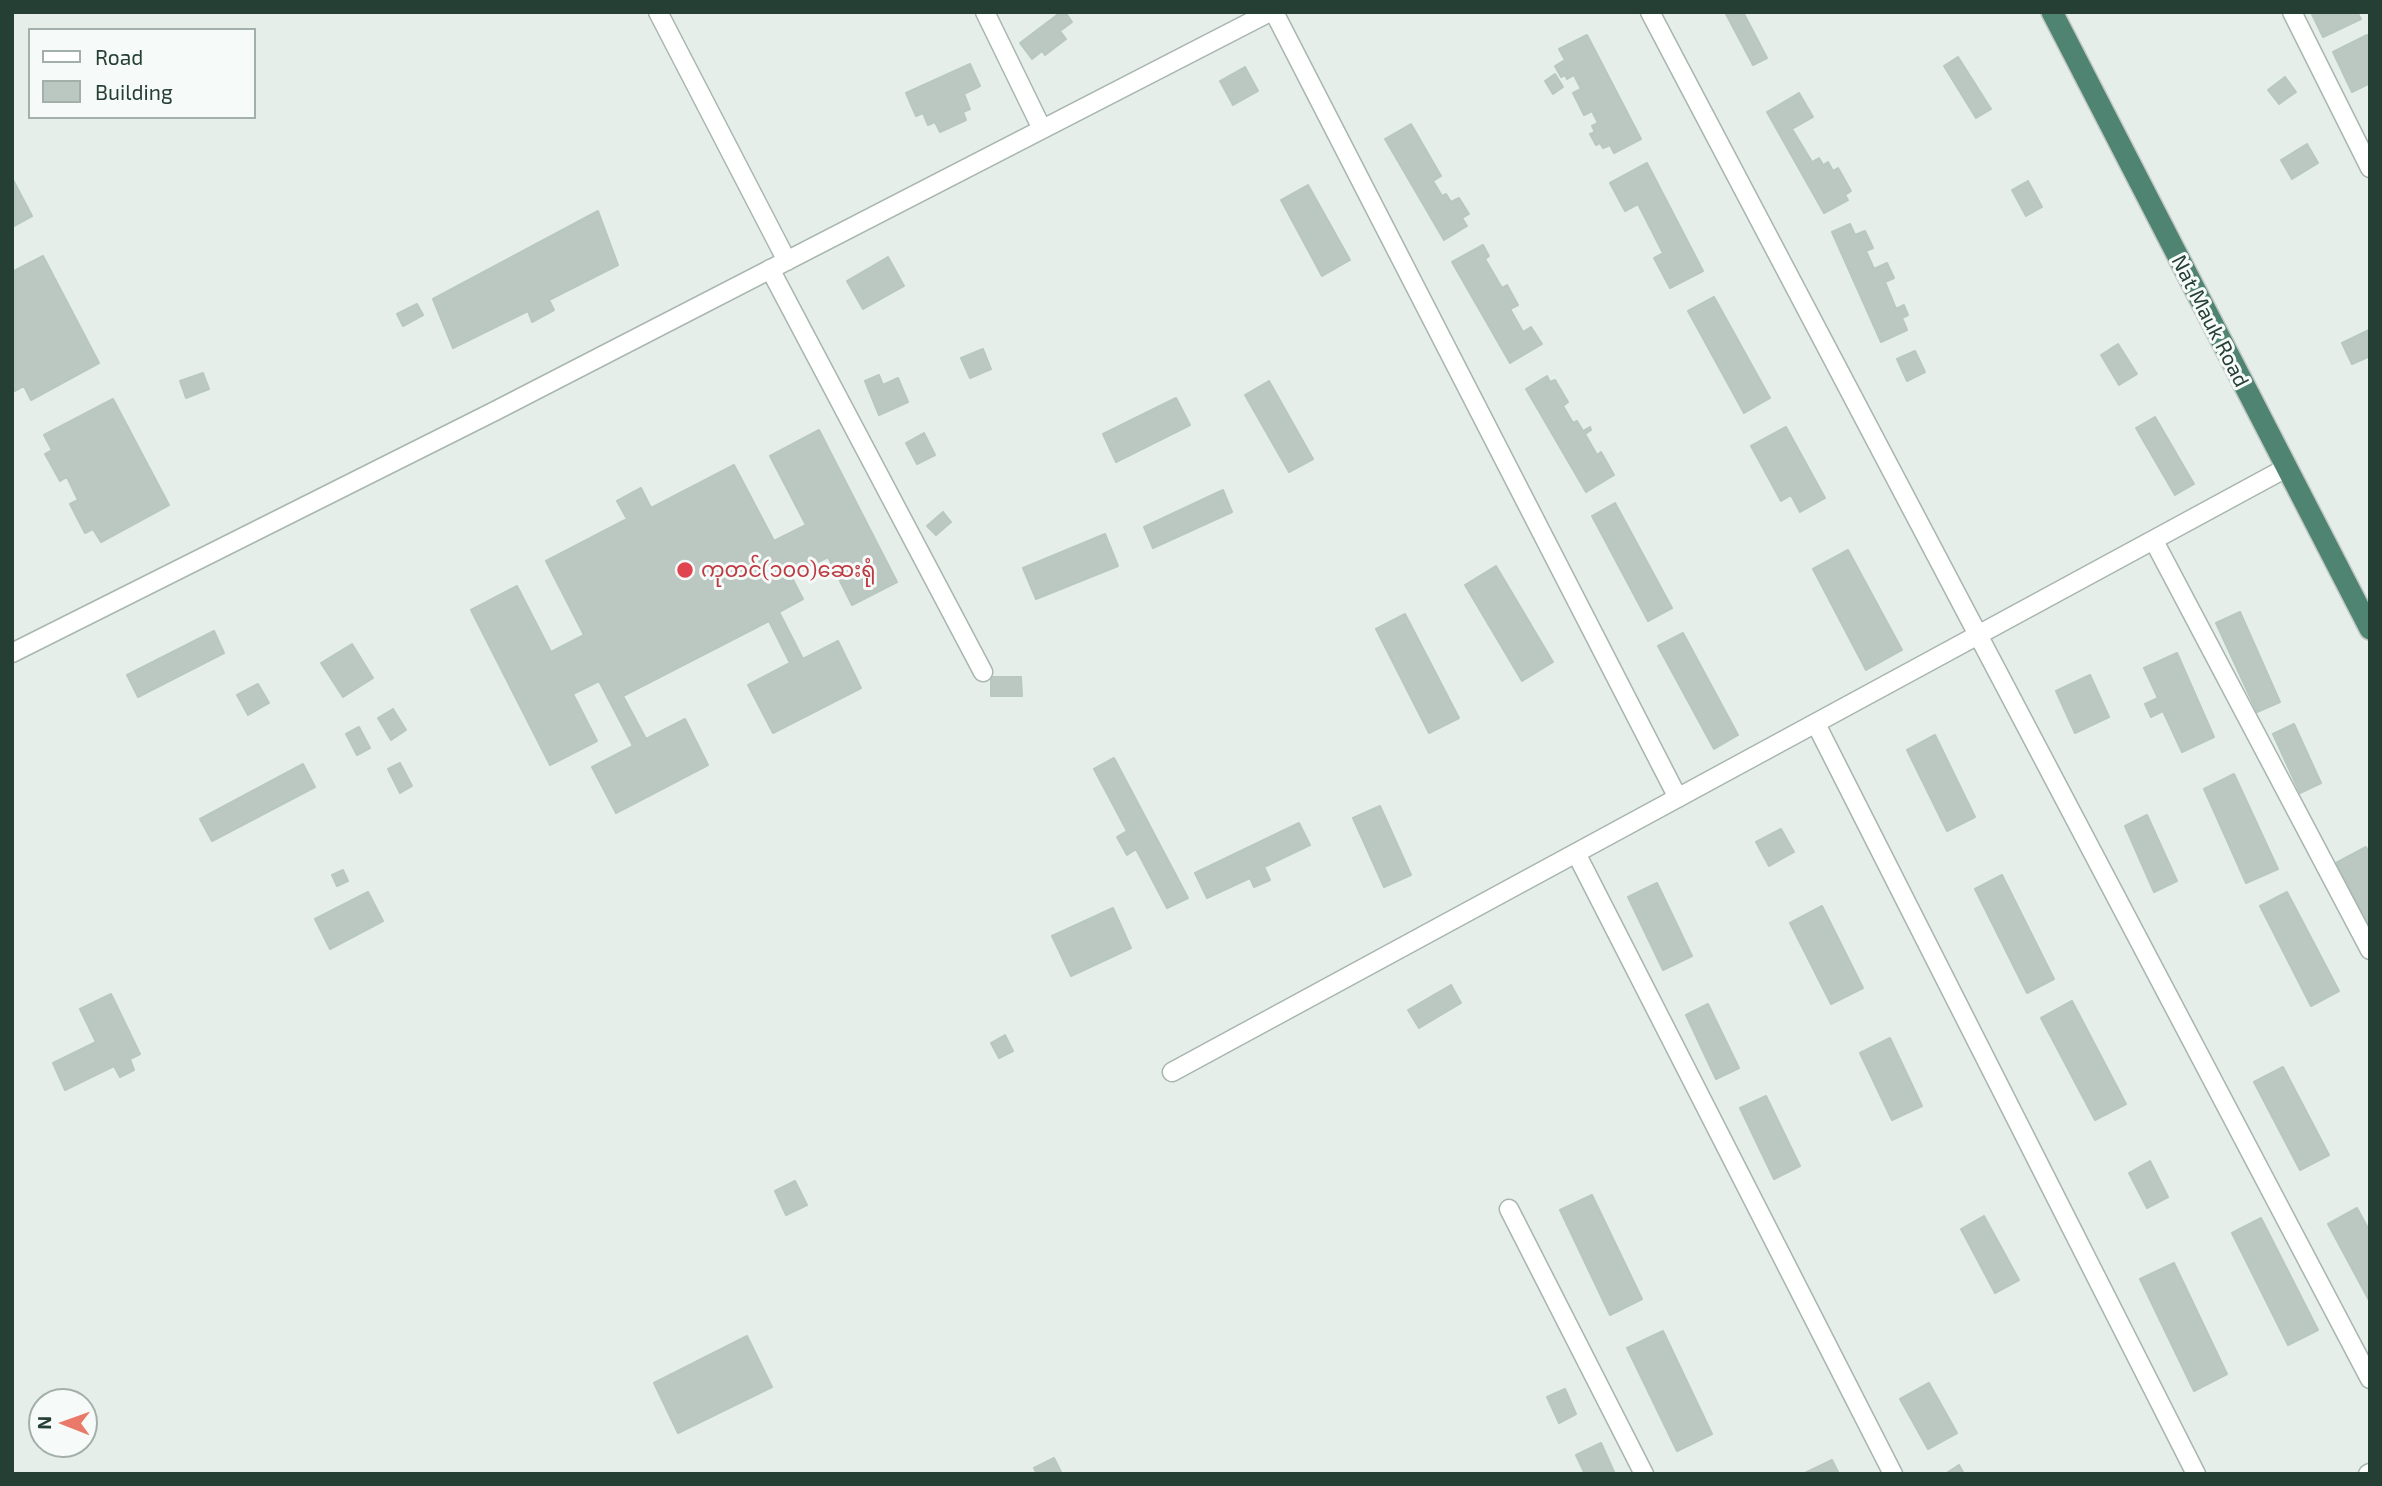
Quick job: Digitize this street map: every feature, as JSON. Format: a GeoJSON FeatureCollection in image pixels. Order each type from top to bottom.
{"type":"FeatureCollection","features":[{"type":"Feature","properties":{"kind":"highway","name":"Nat Mauk Road"},"geometry":{"type":"LineString","coordinates":[[2052,12],[2370,629]]}},
{"type":"Feature","properties":{"kind":"street"},"geometry":{"type":"LineString","coordinates":[[658,12],[787,261]]}},
{"type":"Feature","properties":{"kind":"street"},"geometry":{"type":"LineString","coordinates":[[985,12],[1042,130]]}},
{"type":"Feature","properties":{"kind":"street"},"geometry":{"type":"LineString","coordinates":[[12,653],[495,411],[1272,12],[1678,798]]}},
{"type":"Feature","properties":{"kind":"street"},"geometry":{"type":"LineString","coordinates":[[1650,12],[2370,1379]]}},
{"type":"Feature","properties":{"kind":"street"},"geometry":{"type":"LineString","coordinates":[[2292,12],[2362,136],[2370,168]]}},
{"type":"Feature","properties":{"kind":"street"},"geometry":{"type":"LineString","coordinates":[[770,269],[982,673]]}},
{"type":"Feature","properties":{"kind":"street"},"geometry":{"type":"LineString","coordinates":[[1172,1072],[2286,468]]}},
{"type":"Feature","properties":{"kind":"street"},"geometry":{"type":"LineString","coordinates":[[2154,541],[2370,950]]}},
{"type":"Feature","properties":{"kind":"street"},"geometry":{"type":"LineString","coordinates":[[1816,724],[2196,1474]]}},
{"type":"Feature","properties":{"kind":"street"},"geometry":{"type":"LineString","coordinates":[[1576,853],[1893,1474]]}},
{"type":"Feature","properties":{"kind":"street"},"geometry":{"type":"LineString","coordinates":[[1509,1209],[1644,1474]]}},
{"type":"Feature","properties":{"kind":"building"},"geometry":{"type":"Polygon","coordinates":[[[1061,12],[1065,12],[1072,22],[1060,31],[1066,39],[1045,55],[1042,51],[1032,59],[1020,43],[1061,12]]]}},
{"type":"Feature","properties":{"kind":"building"},"geometry":{"type":"Polygon","coordinates":[[[1725,12],[1743,12],[1767,58],[1753,65],[1725,12]]]}},
{"type":"Feature","properties":{"kind":"building"},"geometry":{"type":"Polygon","coordinates":[[[2311,12],[2357,12],[2361,19],[2323,37],[2311,12]]]}},
{"type":"Feature","properties":{"kind":"building"},"geometry":{"type":"Polygon","coordinates":[[[1587,35],[1641,139],[1614,153],[1610,145],[1603,148],[1600,143],[1596,145],[1590,134],[1595,132],[1592,126],[1598,123],[1592,111],[1584,115],[1573,93],[1581,89],[1574,75],[1567,79],[1565,75],[1561,77],[1555,66],[1565,60],[1559,49],[1587,35]]]}},
{"type":"Feature","properties":{"kind":"building"},"geometry":{"type":"Polygon","coordinates":[[[2367,35],[2370,42],[2370,83],[2352,92],[2333,52],[2367,35]]]}},
{"type":"Feature","properties":{"kind":"building"},"geometry":{"type":"Polygon","coordinates":[[[1958,57],[1991,109],[1976,118],[1944,66],[1958,57]]]}},
{"type":"Feature","properties":{"kind":"building"},"geometry":{"type":"Polygon","coordinates":[[[970,64],[980,86],[964,94],[970,109],[963,112],[966,120],[940,132],[935,122],[928,125],[923,113],[916,116],[906,93],[970,64]]]}},
{"type":"Feature","properties":{"kind":"building"},"geometry":{"type":"Polygon","coordinates":[[[1245,67],[1258,91],[1233,105],[1220,81],[1245,67]]]}},
{"type":"Feature","properties":{"kind":"building"},"geometry":{"type":"Polygon","coordinates":[[[1555,74],[1563,87],[1553,94],[1545,81],[1555,74]]]}},
{"type":"Feature","properties":{"kind":"building"},"geometry":{"type":"Polygon","coordinates":[[[2285,77],[2296,92],[2279,104],[2268,90],[2285,77]]]}},
{"type":"Feature","properties":{"kind":"building"},"geometry":{"type":"Polygon","coordinates":[[[1799,93],[1813,117],[1792,129],[1812,162],[1819,158],[1823,165],[1828,162],[1833,171],[1838,168],[1851,191],[1845,195],[1848,200],[1824,213],[1767,112],[1799,93]]]}},
{"type":"Feature","properties":{"kind":"building"},"geometry":{"type":"Polygon","coordinates":[[[1411,124],[1441,176],[1433,181],[1442,196],[1446,194],[1451,202],[1459,198],[1469,214],[1462,218],[1467,226],[1444,240],[1385,139],[1411,124]]]}},
{"type":"Feature","properties":{"kind":"building"},"geometry":{"type":"Polygon","coordinates":[[[2307,144],[2318,163],[2292,179],[2281,160],[2307,144]]]}},
{"type":"Feature","properties":{"kind":"building"},"geometry":{"type":"Polygon","coordinates":[[[1647,163],[1703,271],[1670,288],[1654,258],[1663,253],[1638,204],[1625,211],[1610,183],[1647,163]]]}},
{"type":"Feature","properties":{"kind":"building"},"geometry":{"type":"Polygon","coordinates":[[[12,178],[32,216],[12,227],[12,178]]]}},
{"type":"Feature","properties":{"kind":"building"},"geometry":{"type":"Polygon","coordinates":[[[2028,181],[2042,207],[2026,216],[2012,190],[2028,181]]]}},
{"type":"Feature","properties":{"kind":"building"},"geometry":{"type":"Polygon","coordinates":[[[1308,185],[1350,260],[1322,276],[1281,200],[1308,185]]]}},
{"type":"Feature","properties":{"kind":"building"},"geometry":{"type":"Polygon","coordinates":[[[598,211],[618,265],[549,300],[554,310],[532,322],[528,311],[453,348],[433,299],[598,211]]]}},
{"type":"Feature","properties":{"kind":"building"},"geometry":{"type":"Polygon","coordinates":[[[1850,224],[1855,235],[1865,231],[1873,248],[1866,251],[1874,269],[1887,263],[1894,278],[1885,282],[1896,309],[1904,305],[1908,315],[1902,318],[1907,330],[1881,342],[1832,232],[1850,224]]]}},
{"type":"Feature","properties":{"kind":"building"},"geometry":{"type":"Polygon","coordinates":[[[1483,245],[1489,256],[1485,259],[1502,288],[1507,285],[1518,305],[1510,309],[1523,332],[1531,327],[1542,344],[1510,363],[1452,262],[1483,245]]]}},
{"type":"Feature","properties":{"kind":"building"},"geometry":{"type":"Polygon","coordinates":[[[43,256],[99,363],[31,400],[24,386],[15,391],[12,385],[12,272],[43,256]]]}},
{"type":"Feature","properties":{"kind":"building"},"geometry":{"type":"Polygon","coordinates":[[[888,257],[904,286],[863,309],[847,281],[888,257]]]}},
{"type":"Feature","properties":{"kind":"building"},"geometry":{"type":"Polygon","coordinates":[[[1714,297],[1770,398],[1744,413],[1688,311],[1714,297]]]}},
{"type":"Feature","properties":{"kind":"building"},"geometry":{"type":"Polygon","coordinates":[[[417,304],[423,315],[403,326],[397,314],[417,304]]]}},
{"type":"Feature","properties":{"kind":"building"},"geometry":{"type":"Polygon","coordinates":[[[2369,330],[2370,356],[2352,364],[2342,343],[2369,330]]]}},
{"type":"Feature","properties":{"kind":"building"},"geometry":{"type":"Polygon","coordinates":[[[2118,344],[2137,374],[2119,385],[2101,355],[2118,344]]]}},
{"type":"Feature","properties":{"kind":"building"},"geometry":{"type":"Polygon","coordinates":[[[983,349],[991,369],[970,378],[961,358],[983,349]]]}},
{"type":"Feature","properties":{"kind":"building"},"geometry":{"type":"Polygon","coordinates":[[[1915,351],[1925,372],[1907,381],[1897,359],[1915,351]]]}},
{"type":"Feature","properties":{"kind":"building"},"geometry":{"type":"Polygon","coordinates":[[[203,373],[209,389],[186,398],[180,381],[203,373]]]}},
{"type":"Feature","properties":{"kind":"building"},"geometry":{"type":"Polygon","coordinates":[[[879,375],[883,385],[898,378],[908,402],[879,415],[865,381],[879,375]]]}},
{"type":"Feature","properties":{"kind":"building"},"geometry":{"type":"Polygon","coordinates":[[[1547,376],[1550,382],[1555,380],[1568,402],[1563,406],[1573,423],[1577,421],[1583,431],[1590,427],[1591,430],[1585,434],[1597,455],[1601,452],[1614,475],[1586,492],[1526,389],[1547,376]]]}},
{"type":"Feature","properties":{"kind":"building"},"geometry":{"type":"Polygon","coordinates":[[[1269,381],[1313,459],[1289,472],[1245,395],[1269,381]]]}},
{"type":"Feature","properties":{"kind":"building"},"geometry":{"type":"Polygon","coordinates":[[[1176,398],[1190,425],[1116,462],[1103,434],[1176,398]]]}},
{"type":"Feature","properties":{"kind":"building"},"geometry":{"type":"Polygon","coordinates":[[[113,399],[169,505],[101,542],[93,529],[85,533],[70,504],[78,500],[67,477],[60,481],[45,454],[52,450],[44,435],[113,399]]]}},
{"type":"Feature","properties":{"kind":"building"},"geometry":{"type":"Polygon","coordinates":[[[2155,417],[2194,484],[2175,495],[2136,428],[2155,417]]]}},
{"type":"Feature","properties":{"kind":"building"},"geometry":{"type":"Polygon","coordinates":[[[1786,427],[1825,498],[1800,512],[1791,495],[1781,501],[1751,446],[1786,427]]]}},
{"type":"Feature","properties":{"kind":"building"},"geometry":{"type":"Polygon","coordinates":[[[819,430],[897,582],[852,605],[828,557],[791,576],[803,599],[779,612],[803,659],[838,641],[861,688],[773,733],[748,685],[790,663],[769,621],[623,696],[646,739],[685,719],[708,765],[616,813],[592,767],[633,746],[599,681],[573,694],[597,741],[550,765],[471,610],[517,586],[551,652],[584,635],[546,561],[627,519],[617,501],[641,488],[651,508],[734,465],[774,541],[806,525],[770,456],[819,430]]]}},
{"type":"Feature","properties":{"kind":"building"},"geometry":{"type":"Polygon","coordinates":[[[924,433],[935,455],[917,464],[906,443],[924,433]]]}},
{"type":"Feature","properties":{"kind":"building"},"geometry":{"type":"Polygon","coordinates":[[[1223,490],[1232,512],[1153,548],[1144,527],[1223,490]]]}},
{"type":"Feature","properties":{"kind":"building"},"geometry":{"type":"Polygon","coordinates":[[[1615,503],[1672,608],[1648,621],[1592,516],[1615,503]]]}},
{"type":"Feature","properties":{"kind":"building"},"geometry":{"type":"Polygon","coordinates":[[[943,512],[951,522],[936,535],[927,526],[943,512]]]}},
{"type":"Feature","properties":{"kind":"building"},"geometry":{"type":"Polygon","coordinates":[[[1105,534],[1118,566],[1036,599],[1023,568],[1105,534]]]}},
{"type":"Feature","properties":{"kind":"building"},"geometry":{"type":"Polygon","coordinates":[[[1848,550],[1902,650],[1866,670],[1813,569],[1848,550]]]}},
{"type":"Feature","properties":{"kind":"building"},"geometry":{"type":"Polygon","coordinates":[[[1496,566],[1553,662],[1522,681],[1465,585],[1496,566]]]}},
{"type":"Feature","properties":{"kind":"building"},"geometry":{"type":"Polygon","coordinates":[[[2240,612],[2280,702],[2257,712],[2216,623],[2240,612]]]}},
{"type":"Feature","properties":{"kind":"building"},"geometry":{"type":"Polygon","coordinates":[[[1405,614],[1459,718],[1429,733],[1376,629],[1405,614]]]}},
{"type":"Feature","properties":{"kind":"building"},"geometry":{"type":"Polygon","coordinates":[[[214,631],[224,653],[138,697],[127,675],[214,631]]]}},
{"type":"Feature","properties":{"kind":"building"},"geometry":{"type":"Polygon","coordinates":[[[1683,633],[1738,735],[1714,749],[1658,646],[1683,633]]]}},
{"type":"Feature","properties":{"kind":"building"},"geometry":{"type":"Polygon","coordinates":[[[352,644],[373,678],[343,697],[321,663],[352,644]]]}},
{"type":"Feature","properties":{"kind":"building"},"geometry":{"type":"Polygon","coordinates":[[[2177,653],[2214,737],[2182,752],[2163,711],[2151,717],[2145,704],[2158,698],[2144,668],[2177,653]]]}},
{"type":"Feature","properties":{"kind":"building"},"geometry":{"type":"Polygon","coordinates":[[[2090,675],[2109,717],[2075,733],[2056,691],[2090,675]]]}},
{"type":"Feature","properties":{"kind":"building"},"geometry":{"type":"Polygon","coordinates":[[[991,677],[1021,677],[1022,696],[991,696],[991,677]]]}},
{"type":"Feature","properties":{"kind":"building"},"geometry":{"type":"Polygon","coordinates":[[[258,684],[269,703],[248,715],[237,695],[258,684]]]}},
{"type":"Feature","properties":{"kind":"building"},"geometry":{"type":"Polygon","coordinates":[[[393,709],[406,730],[391,740],[378,718],[393,709]]]}},
{"type":"Feature","properties":{"kind":"building"},"geometry":{"type":"Polygon","coordinates":[[[2294,724],[2321,783],[2300,793],[2273,734],[2294,724]]]}},
{"type":"Feature","properties":{"kind":"building"},"geometry":{"type":"Polygon","coordinates":[[[359,727],[370,748],[357,755],[346,734],[359,727]]]}},
{"type":"Feature","properties":{"kind":"building"},"geometry":{"type":"Polygon","coordinates":[[[1935,735],[1975,817],[1947,831],[1907,750],[1935,735]]]}},
{"type":"Feature","properties":{"kind":"building"},"geometry":{"type":"Polygon","coordinates":[[[1114,758],[1188,898],[1167,908],[1136,849],[1127,855],[1117,837],[1127,831],[1094,769],[1114,758]]]}},
{"type":"Feature","properties":{"kind":"building"},"geometry":{"type":"Polygon","coordinates":[[[400,763],[412,786],[400,793],[388,769],[400,763]]]}},
{"type":"Feature","properties":{"kind":"building"},"geometry":{"type":"Polygon","coordinates":[[[303,764],[315,787],[212,841],[200,819],[303,764]]]}},
{"type":"Feature","properties":{"kind":"building"},"geometry":{"type":"Polygon","coordinates":[[[2234,774],[2278,869],[2246,883],[2204,789],[2234,774]]]}},
{"type":"Feature","properties":{"kind":"building"},"geometry":{"type":"Polygon","coordinates":[[[1380,806],[1411,875],[1384,887],[1353,818],[1380,806]]]}},
{"type":"Feature","properties":{"kind":"building"},"geometry":{"type":"Polygon","coordinates":[[[2147,815],[2177,881],[2154,892],[2125,826],[2147,815]]]}},
{"type":"Feature","properties":{"kind":"building"},"geometry":{"type":"Polygon","coordinates":[[[1299,823],[1310,845],[1264,867],[1270,880],[1254,887],[1250,878],[1207,898],[1195,873],[1299,823]]]}},
{"type":"Feature","properties":{"kind":"building"},"geometry":{"type":"Polygon","coordinates":[[[1781,829],[1794,852],[1769,866],[1756,842],[1781,829]]]}},
{"type":"Feature","properties":{"kind":"building"},"geometry":{"type":"Polygon","coordinates":[[[2366,847],[2370,854],[2370,928],[2336,863],[2366,847]]]}},
{"type":"Feature","properties":{"kind":"building"},"geometry":{"type":"Polygon","coordinates":[[[343,870],[348,881],[337,886],[332,875],[343,870]]]}},
{"type":"Feature","properties":{"kind":"building"},"geometry":{"type":"Polygon","coordinates":[[[2002,875],[2054,979],[2027,993],[1975,889],[2002,875]]]}},
{"type":"Feature","properties":{"kind":"building"},"geometry":{"type":"Polygon","coordinates":[[[1657,883],[1692,956],[1663,970],[1628,897],[1657,883]]]}},
{"type":"Feature","properties":{"kind":"building"},"geometry":{"type":"Polygon","coordinates":[[[368,892],[383,921],[330,949],[315,919],[368,892]]]}},
{"type":"Feature","properties":{"kind":"building"},"geometry":{"type":"Polygon","coordinates":[[[2287,892],[2339,991],[2311,1006],[2260,906],[2287,892]]]}},
{"type":"Feature","properties":{"kind":"building"},"geometry":{"type":"Polygon","coordinates":[[[1822,906],[1863,988],[1831,1004],[1790,923],[1822,906]]]}},
{"type":"Feature","properties":{"kind":"building"},"geometry":{"type":"Polygon","coordinates":[[[1113,908],[1131,948],[1071,976],[1052,936],[1113,908]]]}},
{"type":"Feature","properties":{"kind":"building"},"geometry":{"type":"Polygon","coordinates":[[[1451,985],[1461,1003],[1419,1028],[1408,1010],[1451,985]]]}},
{"type":"Feature","properties":{"kind":"building"},"geometry":{"type":"Polygon","coordinates":[[[111,994],[140,1054],[130,1059],[134,1070],[120,1077],[114,1066],[65,1090],[53,1063],[96,1042],[80,1009],[111,994]]]}},
{"type":"Feature","properties":{"kind":"building"},"geometry":{"type":"Polygon","coordinates":[[[2072,1001],[2126,1104],[2095,1120],[2041,1018],[2072,1001]]]}},
{"type":"Feature","properties":{"kind":"building"},"geometry":{"type":"Polygon","coordinates":[[[1708,1004],[1739,1068],[1716,1079],[1686,1015],[1708,1004]]]}},
{"type":"Feature","properties":{"kind":"building"},"geometry":{"type":"Polygon","coordinates":[[[1005,1035],[1013,1051],[999,1058],[991,1043],[1005,1035]]]}},
{"type":"Feature","properties":{"kind":"building"},"geometry":{"type":"Polygon","coordinates":[[[1890,1038],[1922,1106],[1892,1120],[1860,1053],[1890,1038]]]}},
{"type":"Feature","properties":{"kind":"building"},"geometry":{"type":"Polygon","coordinates":[[[2283,1067],[2329,1155],[2300,1170],[2254,1082],[2283,1067]]]}},
{"type":"Feature","properties":{"kind":"building"},"geometry":{"type":"Polygon","coordinates":[[[1766,1096],[1800,1166],[1774,1179],[1740,1108],[1766,1096]]]}},
{"type":"Feature","properties":{"kind":"building"},"geometry":{"type":"Polygon","coordinates":[[[2150,1161],[2168,1197],[2147,1208],[2129,1173],[2150,1161]]]}},
{"type":"Feature","properties":{"kind":"building"},"geometry":{"type":"Polygon","coordinates":[[[795,1181],[807,1205],[786,1215],[775,1191],[795,1181]]]}},
{"type":"Feature","properties":{"kind":"building"},"geometry":{"type":"Polygon","coordinates":[[[1592,1195],[1642,1299],[1610,1315],[1560,1210],[1592,1195]]]}},
{"type":"Feature","properties":{"kind":"building"},"geometry":{"type":"Polygon","coordinates":[[[2357,1208],[2370,1232],[2370,1302],[2328,1224],[2357,1208]]]}},
{"type":"Feature","properties":{"kind":"building"},"geometry":{"type":"Polygon","coordinates":[[[1984,1216],[2019,1280],[1995,1293],[1961,1229],[1984,1216]]]}},
{"type":"Feature","properties":{"kind":"building"},"geometry":{"type":"Polygon","coordinates":[[[2261,1218],[2318,1330],[2288,1345],[2232,1233],[2261,1218]]]}},
{"type":"Feature","properties":{"kind":"building"},"geometry":{"type":"Polygon","coordinates":[[[2174,1263],[2227,1374],[2194,1391],[2140,1279],[2174,1263]]]}},
{"type":"Feature","properties":{"kind":"building"},"geometry":{"type":"Polygon","coordinates":[[[1663,1331],[1712,1434],[1677,1451],[1627,1348],[1663,1331]]]}},
{"type":"Feature","properties":{"kind":"building"},"geometry":{"type":"Polygon","coordinates":[[[747,1336],[772,1387],[678,1433],[654,1383],[747,1336]]]}},
{"type":"Feature","properties":{"kind":"building"},"geometry":{"type":"Polygon","coordinates":[[[1929,1383],[1957,1433],[1928,1449],[1900,1399],[1929,1383]]]}},
{"type":"Feature","properties":{"kind":"building"},"geometry":{"type":"Polygon","coordinates":[[[1565,1389],[1576,1414],[1559,1423],[1547,1397],[1565,1389]]]}},
{"type":"Feature","properties":{"kind":"building"},"geometry":{"type":"Polygon","coordinates":[[[1601,1443],[1615,1474],[1585,1474],[1576,1455],[1601,1443]]]}},
{"type":"Feature","properties":{"kind":"building"},"geometry":{"type":"Polygon","coordinates":[[[1054,1458],[1062,1474],[1037,1474],[1034,1468],[1054,1458]]]}},
{"type":"Feature","properties":{"kind":"building"},"geometry":{"type":"Polygon","coordinates":[[[1832,1460],[1839,1474],[1803,1474],[1832,1460]]]}},
{"type":"Feature","properties":{"kind":"building"},"geometry":{"type":"Polygon","coordinates":[[[1959,1465],[1964,1474],[1945,1474],[1959,1465]]]}},
{"type":"Feature","properties":{"kind":"place","name":"ကုတင်(၁၀၀)ဆေးရုံ"},"geometry":{"type":"Point","coordinates":[685,570]}}]}
